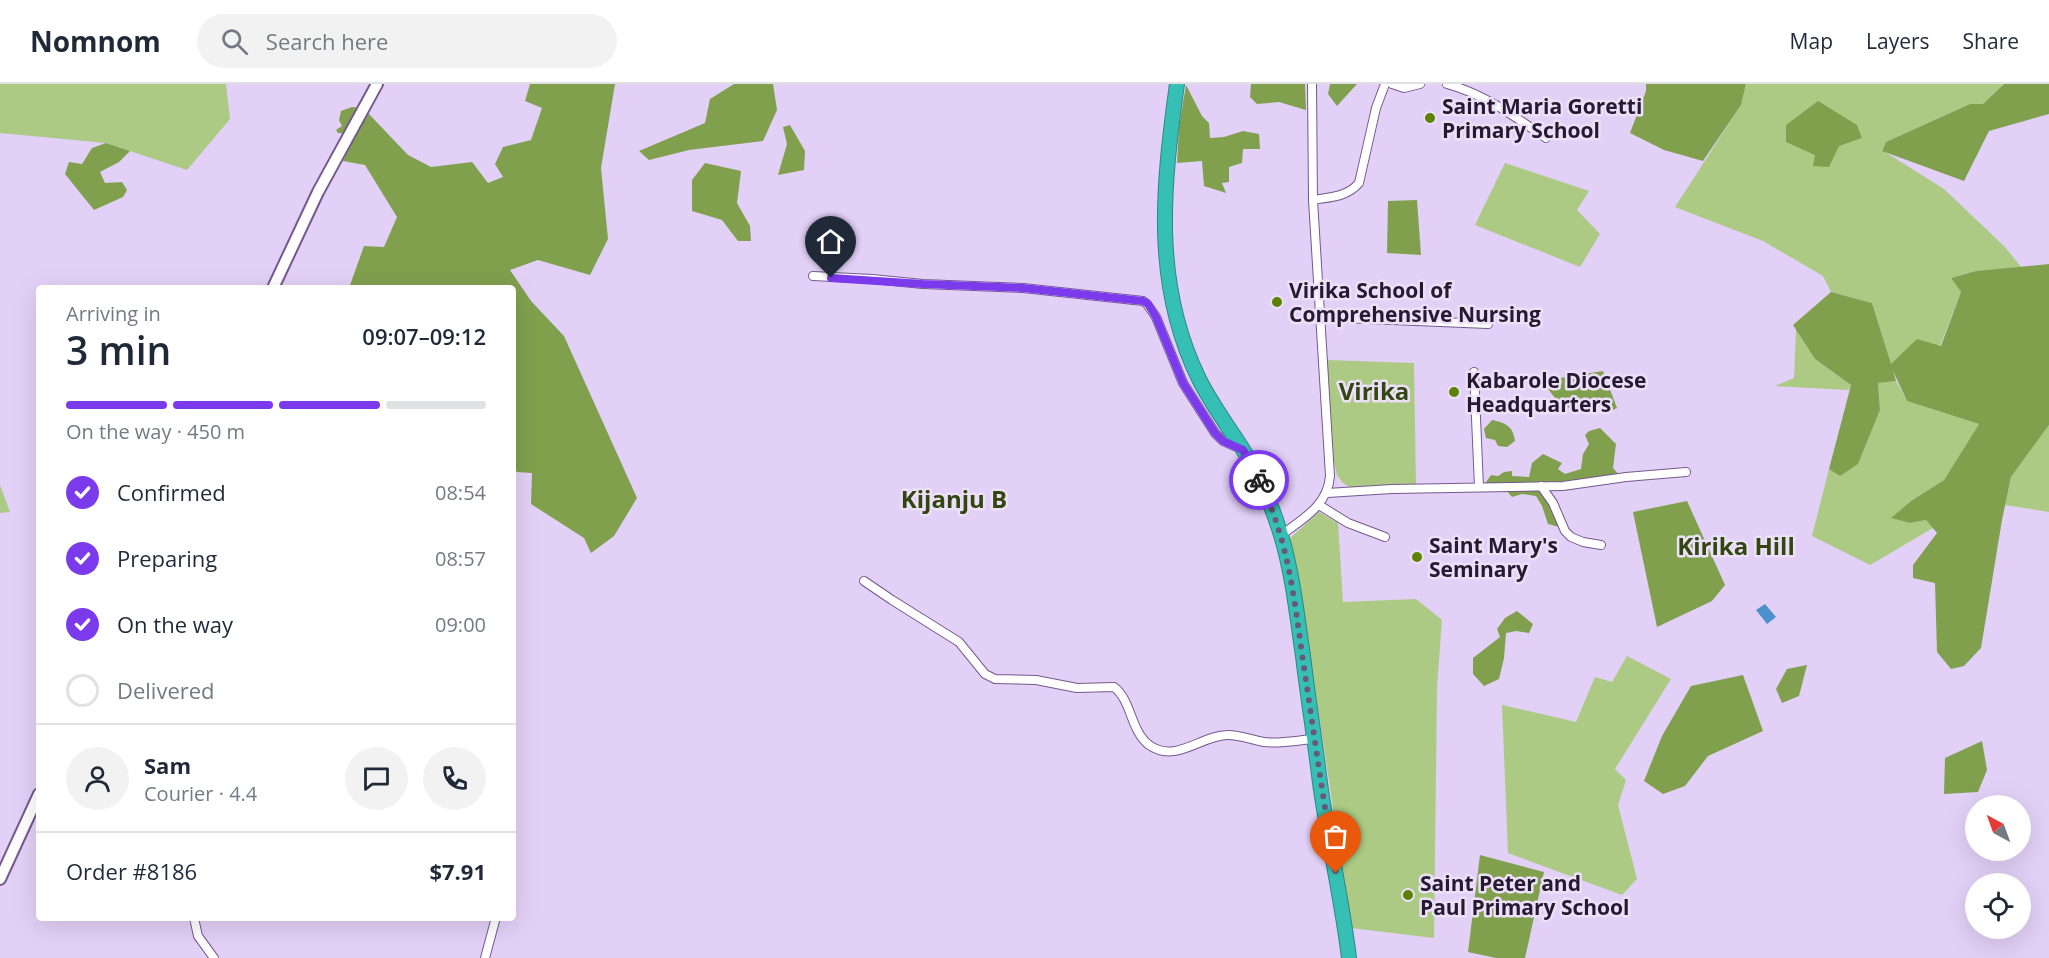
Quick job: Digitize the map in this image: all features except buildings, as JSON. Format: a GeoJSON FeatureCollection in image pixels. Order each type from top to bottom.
{"type":"FeatureCollection","features":[{"type":"Feature","properties":{"kind":"highway"},"geometry":{"type":"LineString","coordinates":[[1177,84],[1166,175],[1165,234],[1170,294],[1178,328],[1199,379],[1243,450],[1263,488],[1281,535],[1293,583],[1324,807],[1349,958]]}},
{"type":"Feature","properties":{"kind":"street"},"geometry":{"type":"LineString","coordinates":[[274,285],[318,192],[377,84]]}},
{"type":"Feature","properties":{"kind":"street"},"geometry":{"type":"LineString","coordinates":[[1281,535],[1319,505],[1327,493],[1330,476],[1313,200],[1312,84]]}},
{"type":"Feature","properties":{"kind":"street"},"geometry":{"type":"LineString","coordinates":[[1313,200],[1346,194],[1359,183],[1376,108],[1385,84]]}},
{"type":"Feature","properties":{"kind":"street"},"geometry":{"type":"LineString","coordinates":[[1392,84],[1404,88],[1420,84]]}},
{"type":"Feature","properties":{"kind":"street"},"geometry":{"type":"LineString","coordinates":[[1447,84],[1476,94],[1504,109],[1546,138]]}},
{"type":"Feature","properties":{"kind":"street"},"geometry":{"type":"LineString","coordinates":[[813,276],[1023,288],[1143,301],[1148,304],[1156,317],[1183,383],[1215,433],[1223,441],[1243,450]]}},
{"type":"Feature","properties":{"kind":"street"},"geometry":{"type":"LineString","coordinates":[[1320,317],[1488,324]]}},
{"type":"Feature","properties":{"kind":"street"},"geometry":{"type":"LineString","coordinates":[[1474,372],[1479,487]]}},
{"type":"Feature","properties":{"kind":"street"},"geometry":{"type":"LineString","coordinates":[[1327,493],[1392,489],[1563,486],[1626,477],[1686,472]]}},
{"type":"Feature","properties":{"kind":"street"},"geometry":{"type":"LineString","coordinates":[[1541,486],[1553,503],[1565,531],[1571,537],[1583,542],[1601,544]]}},
{"type":"Feature","properties":{"kind":"street"},"geometry":{"type":"LineString","coordinates":[[1319,505],[1348,523],[1385,537]]}},
{"type":"Feature","properties":{"kind":"street"},"geometry":{"type":"LineString","coordinates":[[864,581],[959,642],[985,674],[995,680],[1036,680],[1077,688],[1114,687],[1120,691],[1142,737],[1158,749],[1180,751],[1218,736],[1228,735],[1275,742],[1314,739]]}},
{"type":"Feature","properties":{"kind":"street"},"geometry":{"type":"LineString","coordinates":[[0,879],[36,801]]}},
{"type":"Feature","properties":{"kind":"street"},"geometry":{"type":"LineString","coordinates":[[195,921],[198,936],[214,958]]}},
{"type":"Feature","properties":{"kind":"street"},"geometry":{"type":"LineString","coordinates":[[485,958],[495,921]]}},
{"type":"Feature","properties":{"kind":"green space"},"geometry":{"type":"Polygon","coordinates":[[[0,84],[226,84],[230,119],[187,170],[106,143],[0,133],[0,84]]]}},
{"type":"Feature","properties":{"kind":"green space"},"geometry":{"type":"Polygon","coordinates":[[[530,84],[615,84],[601,168],[608,239],[590,275],[538,260],[510,270],[531,301],[564,336],[637,498],[614,536],[591,553],[584,538],[531,504],[532,473],[516,471],[516,285],[350,285],[364,246],[384,247],[397,217],[365,165],[343,161],[367,112],[408,155],[431,167],[472,162],[488,183],[503,177],[495,164],[503,147],[531,140],[542,108],[525,101],[530,84]]]}},
{"type":"Feature","properties":{"kind":"green space"},"geometry":{"type":"Polygon","coordinates":[[[734,84],[773,84],[777,110],[763,141],[689,150],[649,160],[639,151],[705,123],[710,99],[734,84]]]}},
{"type":"Feature","properties":{"kind":"green space"},"geometry":{"type":"Polygon","coordinates":[[[1251,84],[1305,84],[1306,110],[1279,102],[1257,104],[1250,97],[1251,84]]]}},
{"type":"Feature","properties":{"kind":"green space"},"geometry":{"type":"Polygon","coordinates":[[[1330,84],[1357,84],[1337,106],[1328,94],[1330,84]]]}},
{"type":"Feature","properties":{"kind":"green space"},"geometry":{"type":"Polygon","coordinates":[[[1646,84],[1746,84],[1741,105],[1703,161],[1664,150],[1630,133],[1646,91],[1646,84]]]}},
{"type":"Feature","properties":{"kind":"green space"},"geometry":{"type":"Polygon","coordinates":[[[1746,84],[2004,84],[1983,104],[1970,104],[1886,142],[1882,150],[1944,189],[2005,247],[2021,267],[1976,271],[1951,278],[1961,292],[1940,346],[1891,365],[1872,303],[1831,292],[1823,276],[1763,241],[1675,207],[1741,105],[1746,84]]]}},
{"type":"Feature","properties":{"kind":"green space"},"geometry":{"type":"Polygon","coordinates":[[[2004,84],[2049,84],[2049,114],[1989,131],[1964,181],[1882,151],[1886,142],[1970,104],[1983,104],[2004,84]]]}},
{"type":"Feature","properties":{"kind":"green space"},"geometry":{"type":"Polygon","coordinates":[[[1186,85],[1202,116],[1209,123],[1210,138],[1224,137],[1243,131],[1259,134],[1260,149],[1243,149],[1242,163],[1229,167],[1229,182],[1222,183],[1226,193],[1204,186],[1202,161],[1177,163],[1179,127],[1186,85]]]}},
{"type":"Feature","properties":{"kind":"green space"},"geometry":{"type":"Polygon","coordinates":[[[1818,101],[1857,125],[1862,138],[1839,146],[1829,167],[1813,166],[1815,155],[1786,142],[1786,125],[1818,101]]]}},
{"type":"Feature","properties":{"kind":"green space"},"geometry":{"type":"Polygon","coordinates":[[[352,107],[363,108],[350,134],[338,133],[336,130],[342,126],[339,120],[341,111],[352,107]]]}},
{"type":"Feature","properties":{"kind":"green space"},"geometry":{"type":"Polygon","coordinates":[[[790,125],[805,151],[804,170],[778,175],[787,144],[783,127],[790,125]]]}},
{"type":"Feature","properties":{"kind":"green space"},"geometry":{"type":"Polygon","coordinates":[[[106,143],[130,151],[119,162],[100,172],[105,183],[122,182],[127,190],[123,197],[94,210],[65,174],[69,162],[82,164],[92,148],[106,143]]]}},
{"type":"Feature","properties":{"kind":"green space"},"geometry":{"type":"Polygon","coordinates":[[[705,163],[741,171],[737,203],[750,226],[751,241],[738,241],[722,220],[692,211],[692,180],[705,163]]]}},
{"type":"Feature","properties":{"kind":"green space"},"geometry":{"type":"Polygon","coordinates":[[[1505,163],[1589,191],[1577,210],[1600,234],[1580,267],[1475,225],[1505,163]]]}},
{"type":"Feature","properties":{"kind":"green space"},"geometry":{"type":"Polygon","coordinates":[[[1417,200],[1421,255],[1387,253],[1388,201],[1417,200]]]}},
{"type":"Feature","properties":{"kind":"green space"},"geometry":{"type":"Polygon","coordinates":[[[2049,264],[2049,425],[2011,477],[1981,648],[1964,666],[1951,669],[1937,652],[1935,583],[1913,578],[1913,565],[1937,533],[1926,520],[1910,523],[1891,518],[1911,501],[1944,480],[1979,424],[1907,401],[1893,371],[1896,381],[1878,383],[1880,410],[1858,464],[1840,476],[1829,469],[1851,385],[1815,359],[1793,325],[1831,292],[1872,303],[1891,364],[1917,339],[1941,346],[1961,292],[1951,278],[1976,271],[2049,264]]]}},
{"type":"Feature","properties":{"kind":"green space"},"geometry":{"type":"Polygon","coordinates":[[[1796,329],[1815,359],[1851,385],[1849,390],[1775,386],[1794,378],[1796,329]]]}},
{"type":"Feature","properties":{"kind":"green space"},"geometry":{"type":"Polygon","coordinates":[[[1327,360],[1414,363],[1416,486],[1351,488],[1337,475],[1333,457],[1327,360]]]}},
{"type":"Feature","properties":{"kind":"green space"},"geometry":{"type":"Polygon","coordinates":[[[1603,371],[1617,408],[1606,413],[1597,400],[1586,402],[1579,413],[1558,402],[1542,381],[1603,371]]]}},
{"type":"Feature","properties":{"kind":"green space"},"geometry":{"type":"Polygon","coordinates":[[[1896,381],[1907,401],[1979,424],[1944,480],[1911,501],[1892,518],[1910,523],[1926,520],[1933,528],[1870,565],[1812,536],[1829,469],[1840,475],[1858,464],[1880,410],[1878,383],[1896,381]]]}},
{"type":"Feature","properties":{"kind":"green space"},"geometry":{"type":"Polygon","coordinates":[[[1492,420],[1508,426],[1513,432],[1515,441],[1507,447],[1498,446],[1495,440],[1486,438],[1484,429],[1492,420]]]}},
{"type":"Feature","properties":{"kind":"green space"},"geometry":{"type":"Polygon","coordinates":[[[2049,425],[2049,512],[2005,505],[2011,477],[2049,425]]]}},
{"type":"Feature","properties":{"kind":"green space"},"geometry":{"type":"Polygon","coordinates":[[[1600,428],[1616,444],[1613,468],[1620,476],[1561,483],[1484,485],[1491,475],[1498,476],[1504,472],[1512,471],[1512,476],[1529,477],[1532,463],[1543,454],[1562,463],[1558,469],[1565,474],[1581,469],[1583,454],[1589,444],[1585,435],[1589,431],[1600,428]]]}},
{"type":"Feature","properties":{"kind":"green space"},"geometry":{"type":"Polygon","coordinates":[[[0,485],[10,512],[0,513],[0,485]]]}},
{"type":"Feature","properties":{"kind":"green space"},"geometry":{"type":"Polygon","coordinates":[[[1505,489],[1540,489],[1549,502],[1559,527],[1548,524],[1536,496],[1522,494],[1512,497],[1505,489]]]}},
{"type":"Feature","properties":{"kind":"green space"},"geometry":{"type":"Polygon","coordinates":[[[1687,501],[1725,585],[1712,601],[1657,627],[1633,512],[1687,501]]]}},
{"type":"Feature","properties":{"kind":"green space"},"geometry":{"type":"Polygon","coordinates":[[[1319,512],[1338,523],[1343,602],[1416,599],[1442,620],[1437,687],[1434,938],[1351,928],[1312,668],[1288,540],[1319,512]]]}},
{"type":"Feature","properties":{"kind":"green space"},"geometry":{"type":"Polygon","coordinates":[[[1517,611],[1533,624],[1529,633],[1516,631],[1506,633],[1499,679],[1484,686],[1473,674],[1473,658],[1500,637],[1497,629],[1505,618],[1517,611]]]}},
{"type":"Feature","properties":{"kind":"green space"},"geometry":{"type":"Polygon","coordinates":[[[1627,656],[1671,679],[1615,769],[1626,780],[1618,805],[1637,879],[1622,895],[1508,853],[1502,705],[1576,722],[1595,677],[1612,682],[1627,656]]]}},
{"type":"Feature","properties":{"kind":"green space"},"geometry":{"type":"Polygon","coordinates":[[[1807,665],[1799,696],[1782,703],[1776,689],[1787,669],[1807,665]]]}},
{"type":"Feature","properties":{"kind":"green space"},"geometry":{"type":"Polygon","coordinates":[[[1743,675],[1763,731],[1708,756],[1685,786],[1663,794],[1644,781],[1662,736],[1691,686],[1743,675]]]}},
{"type":"Feature","properties":{"kind":"green space"},"geometry":{"type":"Polygon","coordinates":[[[1982,741],[1987,770],[1978,792],[1944,794],[1945,758],[1982,741]]]}},
{"type":"Feature","properties":{"kind":"green space"},"geometry":{"type":"Polygon","coordinates":[[[1480,855],[1544,872],[1525,958],[1496,958],[1468,952],[1480,855]]]}},
{"type":"Feature","properties":{"kind":"water"},"geometry":{"type":"Polygon","coordinates":[[[1765,604],[1776,617],[1767,624],[1756,610],[1765,604]]]}},
{"type":"Feature","properties":{"kind":"way so far"},"geometry":{"type":"LineString","coordinates":[[1259,480],[1281,535],[1293,583],[1324,807],[1336,873]]}},
{"type":"Feature","properties":{"kind":"place","name":"Saint Maria Goretti Primary School"},"geometry":{"type":"Point","coordinates":[1430,118]}},
{"type":"Feature","properties":{"kind":"place","name":"Virika School of Comprehensive Nursing"},"geometry":{"type":"Point","coordinates":[1277,302]}},
{"type":"Feature","properties":{"kind":"place","name":"Kabarole Diocese Headquarters"},"geometry":{"type":"Point","coordinates":[1454,392]}},
{"type":"Feature","properties":{"kind":"place","name":"Saint Mary's Seminary"},"geometry":{"type":"Point","coordinates":[1417,557]}},
{"type":"Feature","properties":{"kind":"place","name":"Saint Peter and Paul Primary School"},"geometry":{"type":"Point","coordinates":[1408,895]}},
{"type":"Feature","properties":{"kind":"district","name":"Virika"},"geometry":{"type":"Point","coordinates":[1374,390]}},
{"type":"Feature","properties":{"kind":"district","name":"Kijanju B"},"geometry":{"type":"Point","coordinates":[954,498]}},
{"type":"Feature","properties":{"kind":"district","name":"Kirika Hill"},"geometry":{"type":"Point","coordinates":[1736,545]}},
{"type":"Feature","properties":{"kind":"route"},"geometry":{"type":"LineString","coordinates":[[831,278],[1023,288],[1143,301],[1148,304],[1156,317],[1183,383],[1215,433],[1223,441],[1243,450],[1259,480]]}}]}
